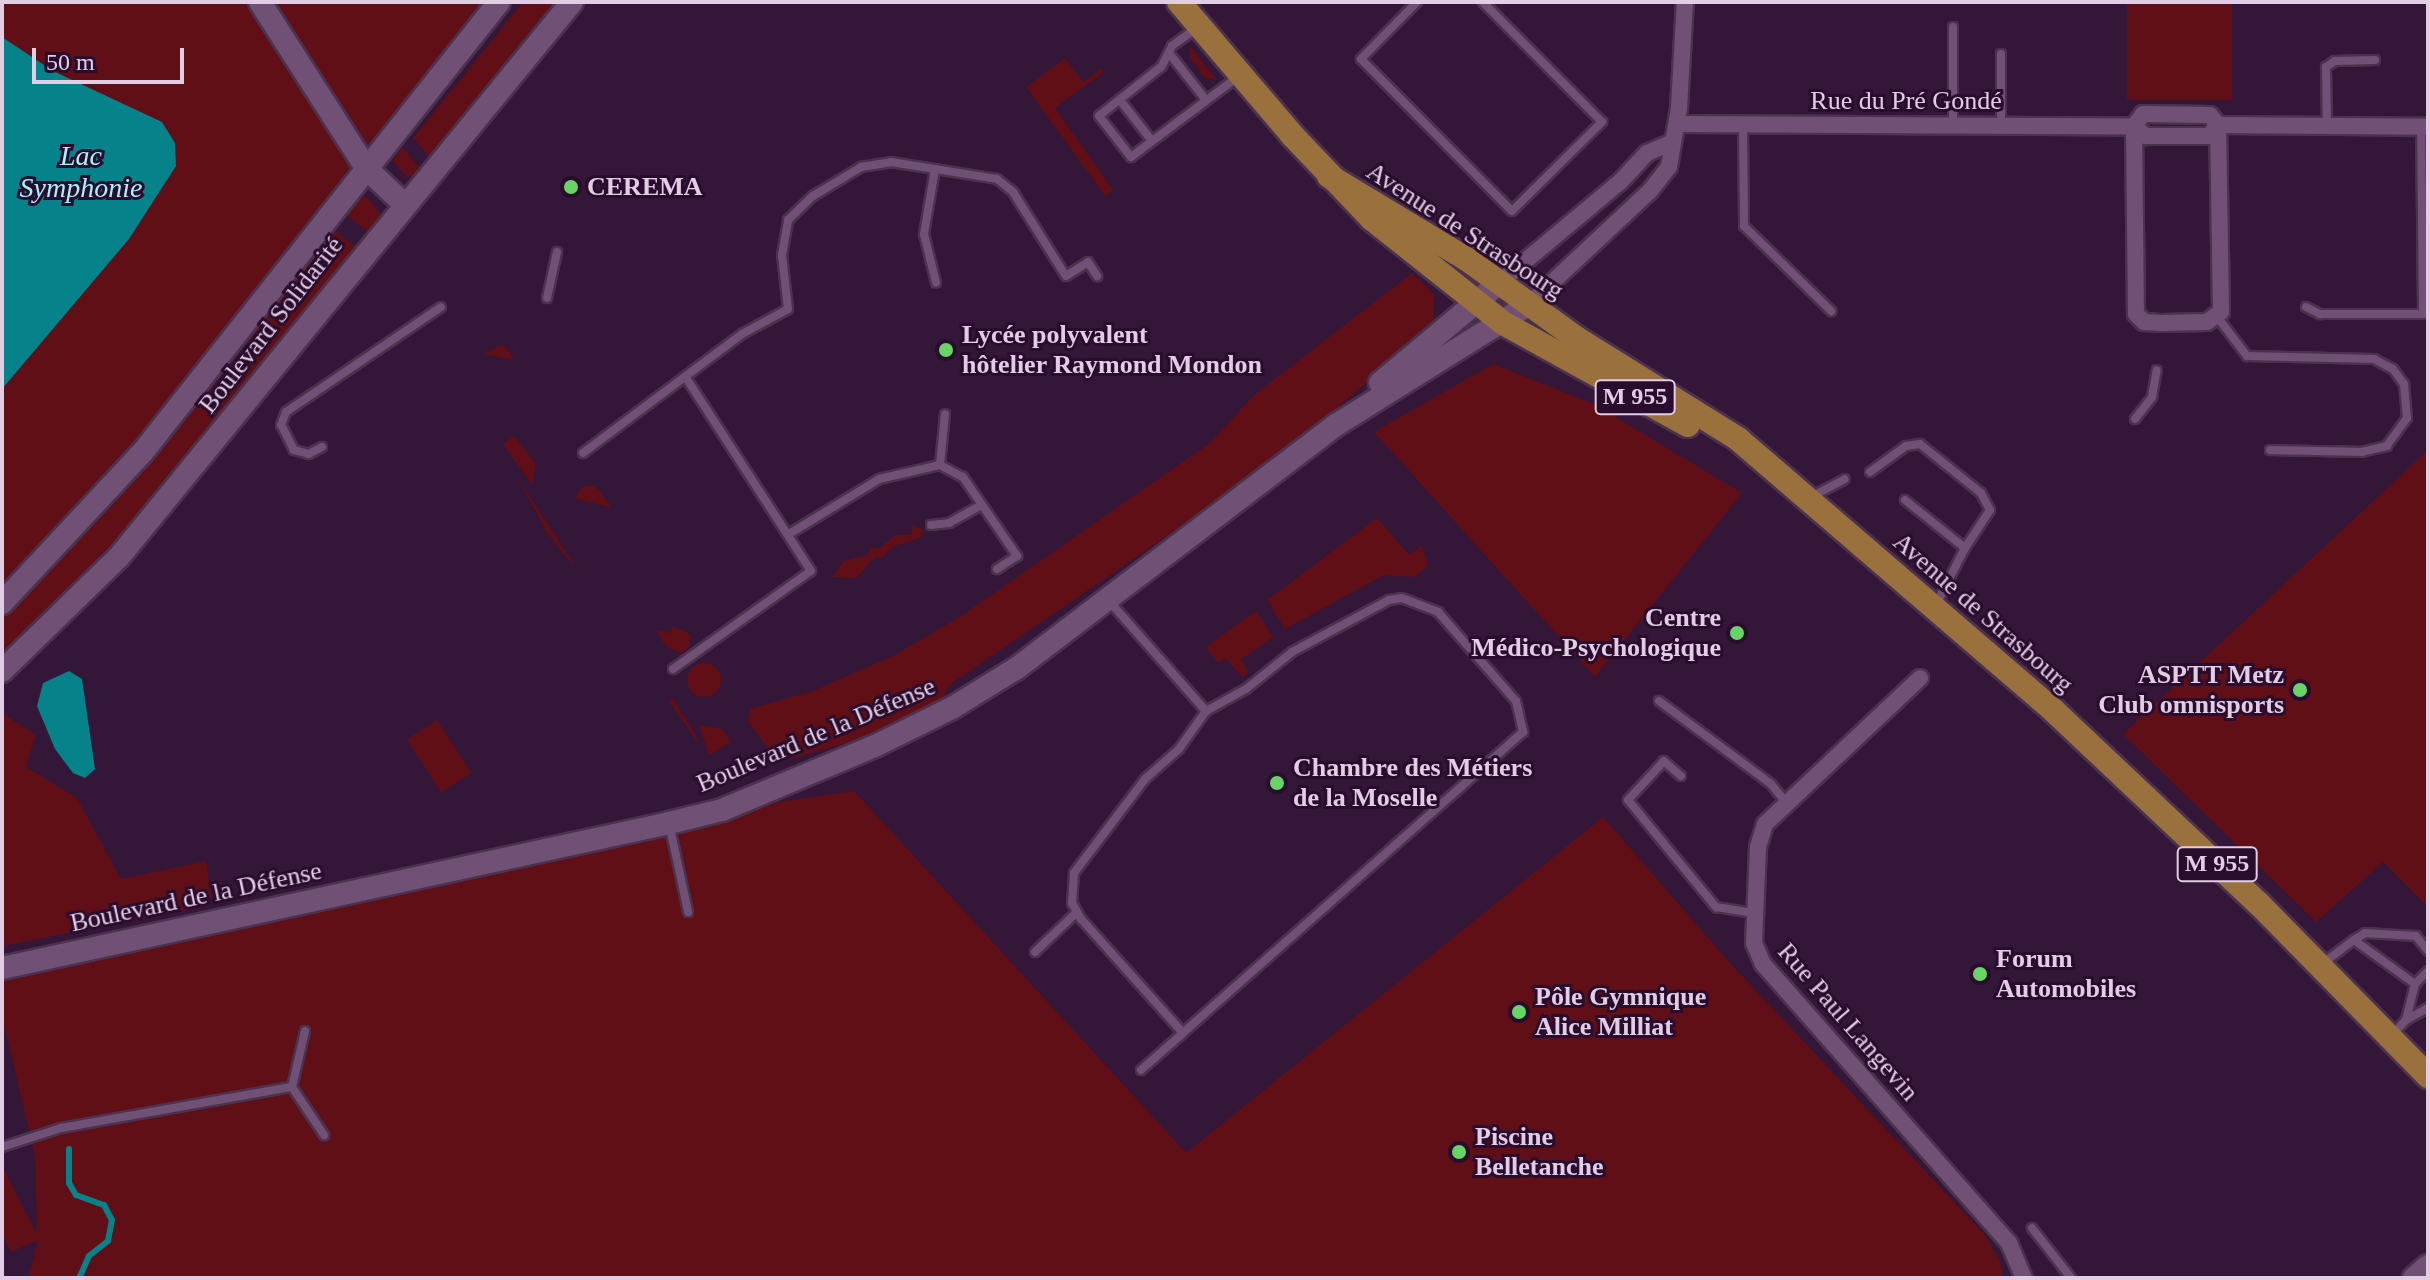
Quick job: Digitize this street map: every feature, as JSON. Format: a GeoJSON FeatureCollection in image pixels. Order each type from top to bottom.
{"type":"FeatureCollection","features":[{"type":"Feature","properties":{"kind":"main road","name":"Avenue de Strasbourg"},"geometry":{"type":"LineString","coordinates":[[1179,2],[1329,176],[1371,218],[1503,323],[1767,468]]}},
{"type":"Feature","properties":{"kind":"main road","name":"Avenue de Strasbourg"},"geometry":{"type":"LineString","coordinates":[[1329,176],[1738,439],[1767,468],[1936,606],[2065,721],[2319,966],[2398,1028],[2428,1076]]}},
{"type":"Feature","properties":{"kind":"street"},"geometry":{"type":"LineString","coordinates":[[260,2],[367,169],[404,204]]}},
{"type":"Feature","properties":{"kind":"street","name":"Boulevard Solidarité"},"geometry":{"type":"LineString","coordinates":[[2,603],[142,453],[499,2]]}},
{"type":"Feature","properties":{"kind":"street","name":"Boulevard Solidarité"},"geometry":{"type":"LineString","coordinates":[[2,671],[119,557],[404,204],[572,2]]}},
{"type":"Feature","properties":{"kind":"street"},"geometry":{"type":"LineString","coordinates":[[1528,305],[1650,191],[1669,167],[1671,143],[1677,124],[1685,2]]}},
{"type":"Feature","properties":{"kind":"street","name":"Rue du Pré Gondé"},"geometry":{"type":"LineString","coordinates":[[1677,124],[2134,126],[2143,114],[2210,115],[2218,125],[2424,127]]}},
{"type":"Feature","properties":{"kind":"street"},"geometry":{"type":"LineString","coordinates":[[2134,126],[2136,314],[2150,323],[2218,318],[2218,125]]}},
{"type":"Feature","properties":{"kind":"street"},"geometry":{"type":"LineString","coordinates":[[1499,283],[1599,201],[1647,153],[1671,143]]}},
{"type":"Feature","properties":{"kind":"street","name":"Boulevard de la Défense"},"geometry":{"type":"LineString","coordinates":[[1336,425],[1475,300],[1499,283]]}},
{"type":"Feature","properties":{"kind":"street","name":"Boulevard de la Défense"},"geometry":{"type":"LineString","coordinates":[[2,968],[669,823],[722,810],[773,788],[952,708],[1109,601],[1336,425],[1413,373],[1503,323],[1528,305]]}},
{"type":"Feature","properties":{"kind":"street","name":"Rue Paul Langevin"},"geometry":{"type":"LineString","coordinates":[[1920,678],[1785,801],[1760,834],[1754,943],[1763,964],[2009,1243],[2024,1278]]}},
{"type":"Feature","properties":{"kind":"street"},"geometry":{"type":"LineString","coordinates":[[2414,1278],[2428,1266]]}},
{"type":"Feature","properties":{"kind":"lane"},"geometry":{"type":"LineString","coordinates":[[1417,2],[1361,59],[1512,211],[1602,122],[1483,2]]}},
{"type":"Feature","properties":{"kind":"lane"},"geometry":{"type":"LineString","coordinates":[[1199,26],[1169,53],[1162,66],[1099,116],[1131,157],[1240,75]]}},
{"type":"Feature","properties":{"kind":"lane"},"geometry":{"type":"LineString","coordinates":[[1953,27],[1953,125]]}},
{"type":"Feature","properties":{"kind":"lane"},"geometry":{"type":"LineString","coordinates":[[1169,53],[1206,100]]}},
{"type":"Feature","properties":{"kind":"lane"},"geometry":{"type":"LineString","coordinates":[[2001,54],[2001,125]]}},
{"type":"Feature","properties":{"kind":"lane"},"geometry":{"type":"LineString","coordinates":[[2327,126],[2326,67],[2335,61],[2375,60]]}},
{"type":"Feature","properties":{"kind":"lane"},"geometry":{"type":"LineString","coordinates":[[1120,100],[1152,141]]}},
{"type":"Feature","properties":{"kind":"lane"},"geometry":{"type":"LineString","coordinates":[[1743,125],[1744,226],[1831,311]]}},
{"type":"Feature","properties":{"kind":"lane"},"geometry":{"type":"LineString","coordinates":[[2306,307],[2320,314],[2423,314],[2424,127]]}},
{"type":"Feature","properties":{"kind":"lane"},"geometry":{"type":"LineString","coordinates":[[583,453],[742,334],[788,309],[783,232],[797,209],[877,162],[935,169],[1004,184],[1066,276],[1088,262],[1097,276]]}},
{"type":"Feature","properties":{"kind":"lane"},"geometry":{"type":"LineString","coordinates":[[935,169],[924,234],[936,283]]}},
{"type":"Feature","properties":{"kind":"lane"},"geometry":{"type":"LineString","coordinates":[[547,298],[557,252]]}},
{"type":"Feature","properties":{"kind":"lane"},"geometry":{"type":"LineString","coordinates":[[322,447],[309,454],[294,450],[281,425],[286,412],[441,307]]}},
{"type":"Feature","properties":{"kind":"lane"},"geometry":{"type":"LineString","coordinates":[[2218,318],[2247,356],[2363,357],[2385,362],[2404,384],[2407,418],[2387,446],[2362,452],[2270,450]]}},
{"type":"Feature","properties":{"kind":"lane"},"geometry":{"type":"LineString","coordinates":[[2135,419],[2152,397],[2157,370]]}},
{"type":"Feature","properties":{"kind":"lane"},"geometry":{"type":"LineString","coordinates":[[673,669],[811,571],[686,378]]}},
{"type":"Feature","properties":{"kind":"lane"},"geometry":{"type":"LineString","coordinates":[[940,465],[945,414]]}},
{"type":"Feature","properties":{"kind":"lane"},"geometry":{"type":"LineString","coordinates":[[1870,472],[1906,446],[1920,444],[1981,493],[1990,510],[1965,548],[1936,606]]}},
{"type":"Feature","properties":{"kind":"lane"},"geometry":{"type":"LineString","coordinates":[[789,534],[879,479],[940,465],[963,477],[980,506],[992,513],[1017,556],[997,569]]}},
{"type":"Feature","properties":{"kind":"lane"},"geometry":{"type":"LineString","coordinates":[[1807,501],[1822,486],[1845,479]]}},
{"type":"Feature","properties":{"kind":"lane"},"geometry":{"type":"LineString","coordinates":[[1905,500],[1965,548]]}},
{"type":"Feature","properties":{"kind":"lane"},"geometry":{"type":"LineString","coordinates":[[931,525],[949,523],[980,506]]}},
{"type":"Feature","properties":{"kind":"lane"},"geometry":{"type":"LineString","coordinates":[[1141,1070],[1183,1033],[1523,732],[1516,701],[1438,612],[1402,598],[1389,600],[1292,652],[1246,689],[1206,711],[1179,749],[1145,779],[1074,873],[1070,888],[1077,912],[1183,1033]]}},
{"type":"Feature","properties":{"kind":"lane"},"geometry":{"type":"LineString","coordinates":[[1109,601],[1206,711]]}},
{"type":"Feature","properties":{"kind":"lane"},"geometry":{"type":"LineString","coordinates":[[1659,701],[1771,784],[1785,801]]}},
{"type":"Feature","properties":{"kind":"lane"},"geometry":{"type":"LineString","coordinates":[[1681,776],[1664,761],[1628,800],[1716,907],[1754,913]]}},
{"type":"Feature","properties":{"kind":"lane"},"geometry":{"type":"LineString","coordinates":[[669,823],[688,912]]}},
{"type":"Feature","properties":{"kind":"lane"},"geometry":{"type":"LineString","coordinates":[[1035,952],[1077,912]]}},
{"type":"Feature","properties":{"kind":"lane"},"geometry":{"type":"LineString","coordinates":[[2319,966],[2365,933],[2419,939],[2428,932]]}},
{"type":"Feature","properties":{"kind":"lane"},"geometry":{"type":"LineString","coordinates":[[2419,939],[2428,951]]}},
{"type":"Feature","properties":{"kind":"lane"},"geometry":{"type":"LineString","coordinates":[[2354,940],[2415,984]]}},
{"type":"Feature","properties":{"kind":"lane"},"geometry":{"type":"LineString","coordinates":[[2398,1028],[2415,984],[2428,971]]}},
{"type":"Feature","properties":{"kind":"lane"},"geometry":{"type":"LineString","coordinates":[[2398,1028],[2428,1008]]}},
{"type":"Feature","properties":{"kind":"lane"},"geometry":{"type":"LineString","coordinates":[[305,1031],[292,1087],[324,1135]]}},
{"type":"Feature","properties":{"kind":"lane"},"geometry":{"type":"LineString","coordinates":[[2,1147],[41,1132],[292,1087]]}},
{"type":"Feature","properties":{"kind":"lane"},"geometry":{"type":"LineString","coordinates":[[2032,1228],[2071,1278]]}},
{"type":"Feature","properties":{"kind":"shaded area"},"geometry":{"type":"Polygon","coordinates":[[[2,2],[260,2],[271,16],[275,2],[499,2],[398,133],[2,603],[2,2]]]}},
{"type":"Feature","properties":{"kind":"shaded area"},"geometry":{"type":"Polygon","coordinates":[[[523,2],[556,2],[429,157],[413,138],[523,2]]]}},
{"type":"Feature","properties":{"kind":"shaded area"},"geometry":{"type":"Polygon","coordinates":[[[2127,2],[2232,2],[2232,100],[2127,100],[2127,2]]]}},
{"type":"Feature","properties":{"kind":"shaded area"},"geometry":{"type":"Polygon","coordinates":[[[1190,46],[1217,80],[1205,78],[1189,56],[1190,46]]]}},
{"type":"Feature","properties":{"kind":"shaded area"},"geometry":{"type":"Polygon","coordinates":[[[1065,58],[1083,82],[1101,69],[1104,72],[1055,108],[1113,190],[1105,196],[1026,87],[1065,58]]]}},
{"type":"Feature","properties":{"kind":"shaded area"},"geometry":{"type":"Polygon","coordinates":[[[402,147],[420,168],[408,178],[393,161],[402,147]]]}},
{"type":"Feature","properties":{"kind":"shaded area"},"geometry":{"type":"Polygon","coordinates":[[[365,195],[382,216],[368,232],[344,213],[365,195]]]}},
{"type":"Feature","properties":{"kind":"shaded area"},"geometry":{"type":"Polygon","coordinates":[[[330,227],[356,247],[129,526],[2,656],[2,620],[112,506],[232,365],[330,227]]]}},
{"type":"Feature","properties":{"kind":"shaded area"},"geometry":{"type":"Polygon","coordinates":[[[1412,273],[1434,294],[1434,324],[1275,462],[948,686],[943,698],[872,736],[779,762],[748,722],[750,709],[813,691],[895,655],[961,616],[1210,443],[1253,396],[1412,273]]]}},
{"type":"Feature","properties":{"kind":"shaded area"},"geometry":{"type":"Polygon","coordinates":[[[500,345],[506,347],[514,360],[484,354],[500,345]]]}},
{"type":"Feature","properties":{"kind":"shaded area"},"geometry":{"type":"Polygon","coordinates":[[[1493,364],[1594,404],[1742,493],[1595,677],[1374,432],[1493,364]]]}},
{"type":"Feature","properties":{"kind":"shaded area"},"geometry":{"type":"Polygon","coordinates":[[[514,436],[536,464],[532,485],[503,444],[514,436]]]}},
{"type":"Feature","properties":{"kind":"shaded area","name":"ASPTT Metz Club omnisports"},"geometry":{"type":"Polygon","coordinates":[[[2428,450],[2428,907],[2383,862],[2316,922],[2123,734],[2428,450]]]}},
{"type":"Feature","properties":{"kind":"shaded area"},"geometry":{"type":"Polygon","coordinates":[[[517,477],[572,561],[572,564],[548,534],[517,477]]]}},
{"type":"Feature","properties":{"kind":"shaded area"},"geometry":{"type":"Polygon","coordinates":[[[593,486],[611,508],[575,498],[582,487],[593,486]]]}},
{"type":"Feature","properties":{"kind":"shaded area"},"geometry":{"type":"Polygon","coordinates":[[[1377,518],[1409,555],[1422,546],[1428,565],[1415,577],[1384,575],[1285,629],[1267,600],[1377,518]]]}},
{"type":"Feature","properties":{"kind":"shaded area"},"geometry":{"type":"Polygon","coordinates":[[[913,525],[923,530],[922,537],[892,547],[882,558],[875,557],[856,578],[832,577],[844,561],[868,555],[871,547],[878,549],[896,535],[911,535],[913,525]]]}},
{"type":"Feature","properties":{"kind":"shaded area"},"geometry":{"type":"Polygon","coordinates":[[[1256,611],[1273,637],[1241,659],[1248,672],[1242,677],[1226,658],[1218,663],[1206,647],[1256,611]]]}},
{"type":"Feature","properties":{"kind":"shaded area"},"geometry":{"type":"Polygon","coordinates":[[[673,626],[691,635],[689,647],[681,653],[666,647],[656,630],[670,633],[673,626]]]}},
{"type":"Feature","properties":{"kind":"shaded area"},"geometry":{"type":"Polygon","coordinates":[[[704,663],[716,668],[721,680],[716,692],[704,697],[692,692],[687,680],[692,668],[704,663]]]}},
{"type":"Feature","properties":{"kind":"shaded area"},"geometry":{"type":"Polygon","coordinates":[[[673,698],[695,734],[700,746],[669,701],[673,698]]]}},
{"type":"Feature","properties":{"kind":"shaded area"},"geometry":{"type":"Polygon","coordinates":[[[2,713],[36,735],[26,767],[77,798],[121,879],[206,861],[212,899],[204,907],[2,946],[2,713]]]}},
{"type":"Feature","properties":{"kind":"shaded area"},"geometry":{"type":"Polygon","coordinates":[[[437,720],[471,773],[441,792],[407,740],[437,720]]]}},
{"type":"Feature","properties":{"kind":"shaded area"},"geometry":{"type":"Polygon","coordinates":[[[699,725],[722,729],[731,742],[709,755],[699,725]]]}},
{"type":"Feature","properties":{"kind":"shaded area"},"geometry":{"type":"Polygon","coordinates":[[[854,791],[1186,1153],[1603,817],[1729,962],[1985,1235],[2002,1266],[2002,1278],[28,1278],[38,1240],[11,1252],[2,1233],[2,1166],[37,1234],[35,1155],[2,1016],[2,968],[722,810],[854,791]]]}},
{"type":"Feature","properties":{"kind":"water","name":"Lac Symphonie"},"geometry":{"type":"Polygon","coordinates":[[[2,37],[53,71],[162,122],[175,143],[176,166],[129,239],[2,389],[2,37]]]}},
{"type":"Feature","properties":{"kind":"water"},"geometry":{"type":"Polygon","coordinates":[[[69,671],[82,679],[95,769],[85,778],[73,773],[55,749],[37,706],[43,683],[69,671]]]}},
{"type":"Feature","properties":{"kind":"waterway"},"geometry":{"type":"LineString","coordinates":[[69,1149],[69,1183],[76,1195],[104,1205],[112,1220],[108,1241],[89,1256],[79,1278]]}},
{"type":"Feature","properties":{"kind":"place","name":"CEREMA"},"geometry":{"type":"Point","coordinates":[571,187]}},
{"type":"Feature","properties":{"kind":"place","name":"Lycée polyvalent hôtelier Raymond Mondon"},"geometry":{"type":"Point","coordinates":[946,350]}},
{"type":"Feature","properties":{"kind":"place","name":"Centre Médico-Psychologique"},"geometry":{"type":"Point","coordinates":[1737,633]}},
{"type":"Feature","properties":{"kind":"place","name":"ASPTT Metz Club omnisports"},"geometry":{"type":"Point","coordinates":[2300,690]}},
{"type":"Feature","properties":{"kind":"place","name":"Chambre des Métiers de la Moselle"},"geometry":{"type":"Point","coordinates":[1277,783]}},
{"type":"Feature","properties":{"kind":"place","name":"Forum Automobiles"},"geometry":{"type":"Point","coordinates":[1980,974]}},
{"type":"Feature","properties":{"kind":"place","name":"Pôle Gymnique Alice Milliat"},"geometry":{"type":"Point","coordinates":[1519,1012]}},
{"type":"Feature","properties":{"kind":"place","name":"Piscine Belletanche"},"geometry":{"type":"Point","coordinates":[1459,1152]}}]}
